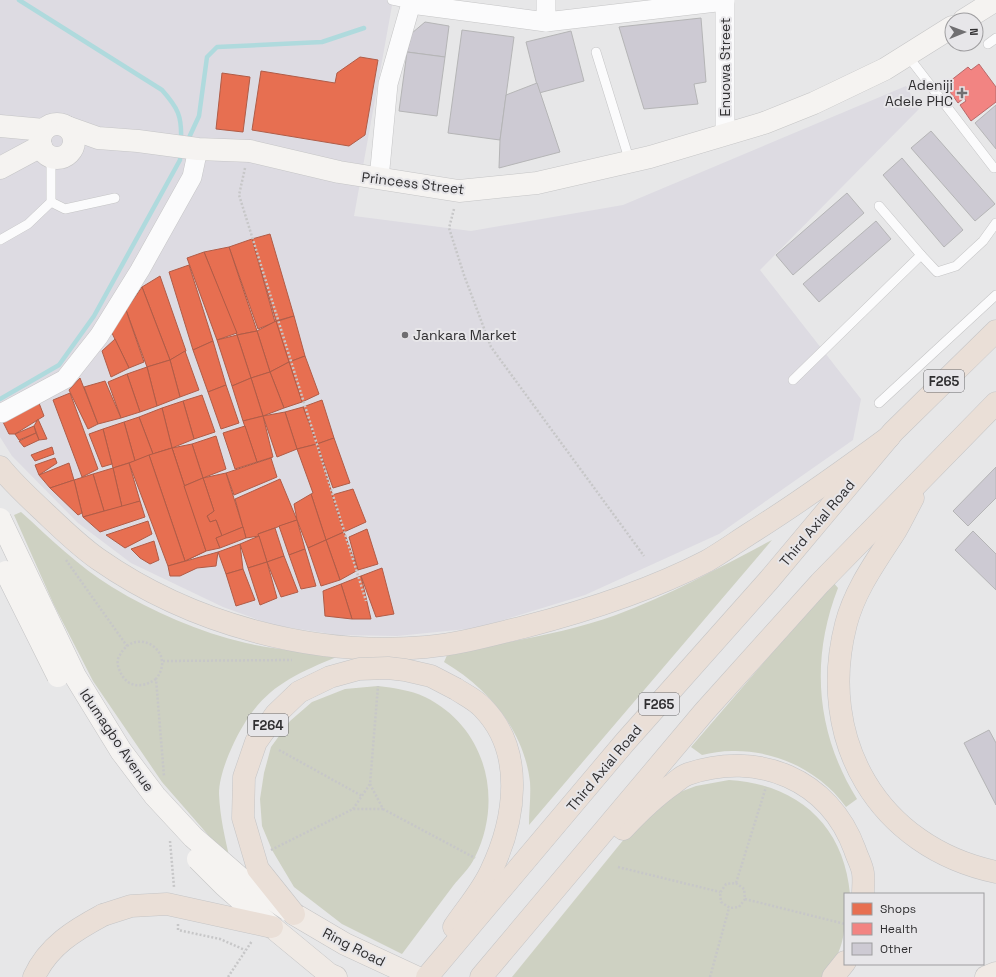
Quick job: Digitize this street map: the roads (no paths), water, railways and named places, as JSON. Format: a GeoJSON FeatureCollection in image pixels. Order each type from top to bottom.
{"type":"FeatureCollection","features":[{"type":"Feature","properties":{"kind":"highway","name":"F265"},"geometry":{"type":"LineString","coordinates":[[891,435],[996,331]]}},
{"type":"Feature","properties":{"kind":"highway","name":"F265"},"geometry":{"type":"LineString","coordinates":[[482,976],[704,712],[820,582],[921,480],[984,413],[996,403]]}},
{"type":"Feature","properties":{"kind":"highway"},"geometry":{"type":"LineString","coordinates":[[0,467],[11,481],[58,525],[97,558],[132,580],[178,604],[224,622],[280,637],[328,645],[378,648],[424,647],[469,642],[581,612],[664,581],[708,560],[780,515],[891,435]]}},
{"type":"Feature","properties":{"kind":"highway","name":"Third Axial Road"},"geometry":{"type":"LineString","coordinates":[[427,977],[626,742],[769,580],[891,435]]}},
{"type":"Feature","properties":{"kind":"highway"},"geometry":{"type":"LineString","coordinates":[[921,480],[897,529],[864,579],[846,622],[839,661],[839,692],[844,736],[855,764],[871,793],[893,818],[919,841],[945,855],[975,868],[996,872]]}},
{"type":"Feature","properties":{"kind":"highway","name":"F264"},"geometry":{"type":"LineString","coordinates":[[294,914],[258,869],[243,818],[244,777],[256,742],[276,714],[299,692],[330,677],[359,669],[388,668],[431,676],[456,689],[483,707],[496,724],[506,743],[512,770],[511,805],[505,837],[490,872],[419,977]]}},
{"type":"Feature","properties":{"kind":"highway"},"geometry":{"type":"LineString","coordinates":[[482,976],[653,798],[686,775],[721,766],[750,767],[775,772],[797,779],[821,796],[849,834],[863,872],[863,893]]}},
{"type":"Feature","properties":{"kind":"highway"},"geometry":{"type":"LineString","coordinates":[[34,977],[51,951],[72,932],[103,914],[131,906],[167,904],[272,926]]}},
{"type":"Feature","properties":{"kind":"highway"},"geometry":{"type":"LineString","coordinates":[[833,977],[844,963]]}},
{"type":"Feature","properties":{"kind":"main road","name":"Ring Road"},"geometry":{"type":"LineString","coordinates":[[294,914],[344,944],[416,977]]}},
{"type":"Feature","properties":{"kind":"main road","name":"Ring Road"},"geometry":{"type":"LineString","coordinates":[[272,926],[329,974],[336,977]]}},
{"type":"Feature","properties":{"kind":"main road"},"geometry":{"type":"LineString","coordinates":[[986,977],[996,973]]}},
{"type":"Feature","properties":{"kind":"street"},"geometry":{"type":"LineString","coordinates":[[546,0],[546,22]]}},
{"type":"Feature","properties":{"kind":"street"},"geometry":{"type":"LineString","coordinates":[[379,179],[388,84],[412,2],[546,22],[725,0]]}},
{"type":"Feature","properties":{"kind":"street","name":"Enuowa Street"},"geometry":{"type":"LineString","coordinates":[[724,134],[725,0]]}},
{"type":"Feature","properties":{"kind":"street"},"geometry":{"type":"LineString","coordinates":[[977,12],[996,0]]}},
{"type":"Feature","properties":{"kind":"street","name":"Princess Street"},"geometry":{"type":"LineString","coordinates":[[52,146],[51,125],[59,124],[98,138],[198,149],[250,152],[339,172],[459,191],[537,184],[630,162],[764,123],[814,103],[885,69],[944,33]]}},
{"type":"Feature","properties":{"kind":"street"},"geometry":{"type":"LineString","coordinates":[[0,126],[52,146]]}},
{"type":"Feature","properties":{"kind":"street"},"geometry":{"type":"LineString","coordinates":[[0,168],[52,146],[98,138]]}},
{"type":"Feature","properties":{"kind":"street"},"geometry":{"type":"LineString","coordinates":[[2,413],[65,379],[99,336],[140,270],[192,177],[198,149]]}},
{"type":"Feature","properties":{"kind":"street","name":"Idumagbo Avenue"},"geometry":{"type":"LineString","coordinates":[[0,519],[74,676],[121,751],[155,796],[193,837],[239,877],[294,914]]}},
{"type":"Feature","properties":{"kind":"street","name":"Idumagbo Avenue"},"geometry":{"type":"LineString","coordinates":[[3,567],[57,674],[91,732],[168,830],[225,886],[272,926]]}},
{"type":"Feature","properties":{"kind":"lane"},"geometry":{"type":"LineString","coordinates":[[392,0],[412,2]]}},
{"type":"Feature","properties":{"kind":"lane"},"geometry":{"type":"LineString","coordinates":[[988,44],[996,38]]}},
{"type":"Feature","properties":{"kind":"lane"},"geometry":{"type":"LineString","coordinates":[[596,52],[630,162]]}},
{"type":"Feature","properties":{"kind":"lane"},"geometry":{"type":"LineString","coordinates":[[907,56],[994,168]]}},
{"type":"Feature","properties":{"kind":"lane"},"geometry":{"type":"LineString","coordinates":[[0,240],[28,224],[51,202],[52,146]]}},
{"type":"Feature","properties":{"kind":"lane"},"geometry":{"type":"LineString","coordinates":[[51,202],[65,209],[116,198]]}},
{"type":"Feature","properties":{"kind":"lane"},"geometry":{"type":"LineString","coordinates":[[878,206],[937,272],[956,266],[983,241],[996,223]]}},
{"type":"Feature","properties":{"kind":"lane"},"geometry":{"type":"LineString","coordinates":[[793,380],[921,255]]}},
{"type":"Feature","properties":{"kind":"lane"},"geometry":{"type":"LineString","coordinates":[[879,403],[996,295]]}},
{"type":"Feature","properties":{"kind":"waterway"},"geometry":{"type":"LineString","coordinates":[[19,0],[162,90],[172,102],[180,118],[181,140]]}},
{"type":"Feature","properties":{"kind":"waterway"},"geometry":{"type":"LineString","coordinates":[[187,142],[199,116],[207,57],[217,47],[322,42],[364,28]]}},
{"type":"Feature","properties":{"kind":"waterway"},"geometry":{"type":"LineString","coordinates":[[0,399],[59,365],[94,316],[180,160],[180,152]]}},
{"type":"Feature","properties":{"kind":"place","name":"Adeniji Adele PHC"},"geometry":{"type":"Point","coordinates":[962,93]}},
{"type":"Feature","properties":{"kind":"place","name":"Jankara Market"},"geometry":{"type":"Point","coordinates":[405,335]}}]}
